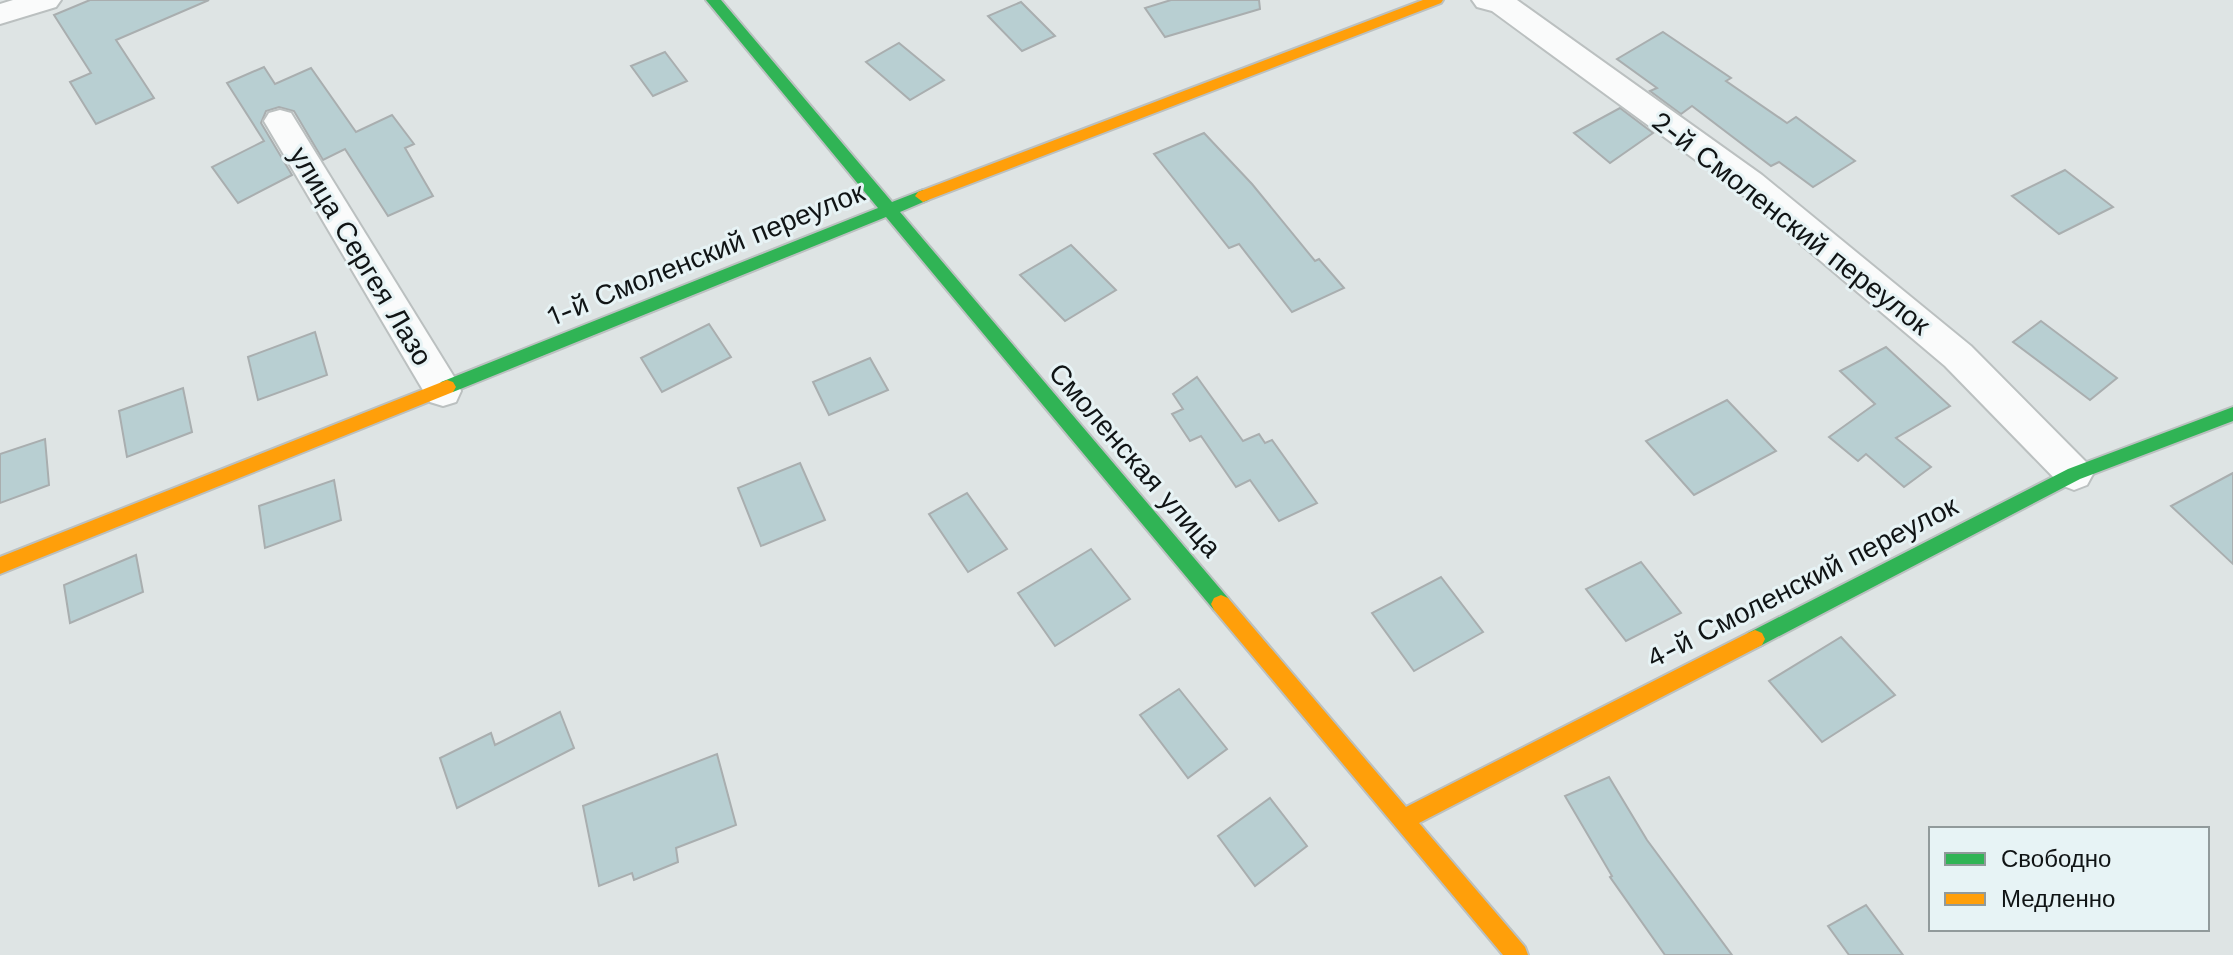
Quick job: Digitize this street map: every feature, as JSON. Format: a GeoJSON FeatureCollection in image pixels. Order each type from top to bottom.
{"type":"FeatureCollection","features":[{"type":"Feature","properties":{"kind":"street"},"geometry":{"type":"LineString","coordinates":[[0,14],[46,0]]}},
{"type":"Feature","properties":{"kind":"street","name":"Смоленская улица"},"geometry":{"type":"LineString","coordinates":[[713,0],[885,211],[1405,819],[1517,955]]}},
{"type":"Feature","properties":{"kind":"street","name":"1-й Смоленский переулок"},"geometry":{"type":"LineString","coordinates":[[0,566],[443,391],[885,211],[1436,0]]}},
{"type":"Feature","properties":{"kind":"street","name":"2-й Смоленский переулок"},"geometry":{"type":"LineString","coordinates":[[1487,0],[1501,3],[1750,183],[1958,356],[2074,474]]}},
{"type":"Feature","properties":{"kind":"street","name":"улица Сергея Лазо"},"geometry":{"type":"LineString","coordinates":[[280,121],[443,391]]}},
{"type":"Feature","properties":{"kind":"street","name":"4-й Смоленский переулок"},"geometry":{"type":"LineString","coordinates":[[1405,819],[2074,474],[2233,414]]}},
{"type":"Feature","properties":{"kind":"building"},"geometry":{"type":"Polygon","coordinates":[[[90,0],[209,0],[116,40],[154,98],[96,124],[70,82],[91,73],[54,15],[90,0]]]}},
{"type":"Feature","properties":{"kind":"building"},"geometry":{"type":"Polygon","coordinates":[[[1171,0],[1259,0],[1260,9],[1165,37],[1145,8],[1171,0]]]}},
{"type":"Feature","properties":{"kind":"building"},"geometry":{"type":"Polygon","coordinates":[[[1021,2],[1055,36],[1022,51],[988,16],[1021,2]]]}},
{"type":"Feature","properties":{"kind":"building"},"geometry":{"type":"Polygon","coordinates":[[[1663,32],[1731,78],[1726,81],[1787,123],[1796,117],[1855,161],[1813,187],[1779,162],[1771,166],[1692,106],[1681,114],[1650,91],[1657,88],[1617,59],[1663,32]]]}},
{"type":"Feature","properties":{"kind":"building"},"geometry":{"type":"Polygon","coordinates":[[[899,43],[944,80],[910,100],[866,62],[899,43]]]}},
{"type":"Feature","properties":{"kind":"building"},"geometry":{"type":"Polygon","coordinates":[[[665,52],[687,81],[653,96],[631,66],[665,52]]]}},
{"type":"Feature","properties":{"kind":"building"},"geometry":{"type":"Polygon","coordinates":[[[264,67],[275,84],[311,68],[356,132],[392,115],[414,144],[405,148],[433,196],[388,216],[345,149],[323,160],[294,111],[279,107],[266,111],[261,123],[292,175],[238,203],[212,167],[264,141],[227,83],[264,67]]]}},
{"type":"Feature","properties":{"kind":"building"},"geometry":{"type":"Polygon","coordinates":[[[1620,108],[1653,133],[1610,163],[1574,133],[1620,108]]]}},
{"type":"Feature","properties":{"kind":"building"},"geometry":{"type":"Polygon","coordinates":[[[1204,133],[1252,184],[1315,261],[1319,259],[1344,288],[1292,312],[1239,244],[1229,248],[1154,154],[1204,133]]]}},
{"type":"Feature","properties":{"kind":"building"},"geometry":{"type":"Polygon","coordinates":[[[2065,170],[2113,207],[2059,234],[2012,196],[2065,170]]]}},
{"type":"Feature","properties":{"kind":"building"},"geometry":{"type":"Polygon","coordinates":[[[1071,245],[1116,290],[1065,321],[1020,275],[1071,245]]]}},
{"type":"Feature","properties":{"kind":"building"},"geometry":{"type":"Polygon","coordinates":[[[2041,321],[2117,378],[2090,400],[2013,342],[2041,321]]]}},
{"type":"Feature","properties":{"kind":"building"},"geometry":{"type":"Polygon","coordinates":[[[709,324],[731,357],[662,392],[641,358],[709,324]]]}},
{"type":"Feature","properties":{"kind":"building"},"geometry":{"type":"Polygon","coordinates":[[[315,332],[327,375],[258,400],[248,357],[315,332]]]}},
{"type":"Feature","properties":{"kind":"building"},"geometry":{"type":"Polygon","coordinates":[[[1886,347],[1950,406],[1896,438],[1931,467],[1904,487],[1866,454],[1858,461],[1829,437],[1875,404],[1840,371],[1886,347]]]}},
{"type":"Feature","properties":{"kind":"building"},"geometry":{"type":"Polygon","coordinates":[[[870,358],[888,390],[829,415],[813,382],[870,358]]]}},
{"type":"Feature","properties":{"kind":"building"},"geometry":{"type":"Polygon","coordinates":[[[1197,377],[1243,441],[1259,434],[1265,443],[1272,440],[1317,503],[1279,521],[1250,480],[1236,487],[1201,436],[1190,441],[1172,414],[1183,409],[1173,394],[1197,377]]]}},
{"type":"Feature","properties":{"kind":"building"},"geometry":{"type":"Polygon","coordinates":[[[183,388],[192,432],[127,457],[119,411],[183,388]]]}},
{"type":"Feature","properties":{"kind":"building"},"geometry":{"type":"Polygon","coordinates":[[[1727,400],[1776,451],[1694,495],[1646,441],[1727,400]]]}},
{"type":"Feature","properties":{"kind":"building"},"geometry":{"type":"Polygon","coordinates":[[[45,439],[49,485],[0,503],[0,454],[45,439]]]}},
{"type":"Feature","properties":{"kind":"building"},"geometry":{"type":"Polygon","coordinates":[[[800,463],[825,520],[761,546],[738,488],[800,463]]]}},
{"type":"Feature","properties":{"kind":"building"},"geometry":{"type":"Polygon","coordinates":[[[2233,473],[2233,564],[2171,506],[2233,473]]]}},
{"type":"Feature","properties":{"kind":"building"},"geometry":{"type":"Polygon","coordinates":[[[334,480],[341,520],[265,548],[259,506],[334,480]]]}},
{"type":"Feature","properties":{"kind":"building"},"geometry":{"type":"Polygon","coordinates":[[[967,493],[1007,549],[968,572],[929,514],[967,493]]]}},
{"type":"Feature","properties":{"kind":"building"},"geometry":{"type":"Polygon","coordinates":[[[1091,549],[1130,599],[1055,646],[1018,593],[1091,549]]]}},
{"type":"Feature","properties":{"kind":"building"},"geometry":{"type":"Polygon","coordinates":[[[136,555],[143,592],[70,623],[64,585],[136,555]]]}},
{"type":"Feature","properties":{"kind":"building"},"geometry":{"type":"Polygon","coordinates":[[[1641,562],[1681,613],[1626,641],[1586,589],[1641,562]]]}},
{"type":"Feature","properties":{"kind":"building"},"geometry":{"type":"Polygon","coordinates":[[[1441,577],[1483,632],[1414,671],[1372,613],[1441,577]]]}},
{"type":"Feature","properties":{"kind":"building"},"geometry":{"type":"Polygon","coordinates":[[[1841,637],[1895,695],[1822,742],[1769,681],[1841,637]]]}},
{"type":"Feature","properties":{"kind":"building"},"geometry":{"type":"Polygon","coordinates":[[[1179,689],[1227,749],[1188,778],[1140,715],[1179,689]]]}},
{"type":"Feature","properties":{"kind":"building"},"geometry":{"type":"Polygon","coordinates":[[[560,712],[574,748],[457,808],[440,758],[491,733],[495,745],[560,712]]]}},
{"type":"Feature","properties":{"kind":"building"},"geometry":{"type":"Polygon","coordinates":[[[717,754],[736,825],[676,848],[678,862],[634,880],[632,873],[599,886],[583,806],[717,754]]]}},
{"type":"Feature","properties":{"kind":"building"},"geometry":{"type":"Polygon","coordinates":[[[1609,777],[1647,840],[1732,955],[1665,955],[1610,877],[1565,796],[1609,777]]]}},
{"type":"Feature","properties":{"kind":"building"},"geometry":{"type":"Polygon","coordinates":[[[1270,798],[1307,846],[1255,886],[1218,836],[1270,798]]]}},
{"type":"Feature","properties":{"kind":"building"},"geometry":{"type":"Polygon","coordinates":[[[1866,905],[1903,955],[1849,955],[1828,926],[1866,905]]]}},
{"type":"Feature","properties":{"kind":"traffic: fast"},"geometry":{"type":"LineString","coordinates":[[713,0],[1221,604]]}},
{"type":"Feature","properties":{"kind":"traffic: fast"},"geometry":{"type":"LineString","coordinates":[[447,387],[923,196]]}},
{"type":"Feature","properties":{"kind":"traffic: fast"},"geometry":{"type":"LineString","coordinates":[[1755,639],[2074,474],[2233,414]]}},
{"type":"Feature","properties":{"kind":"traffic: slow"},"geometry":{"type":"LineString","coordinates":[[923,196],[1436,0]]}},
{"type":"Feature","properties":{"kind":"traffic: slow"},"geometry":{"type":"LineString","coordinates":[[0,566],[447,387]]}},
{"type":"Feature","properties":{"kind":"traffic: slow"},"geometry":{"type":"LineString","coordinates":[[1221,604],[1517,955]]}},
{"type":"Feature","properties":{"kind":"traffic: slow"},"geometry":{"type":"LineString","coordinates":[[1405,819],[1755,639]]}}]}
